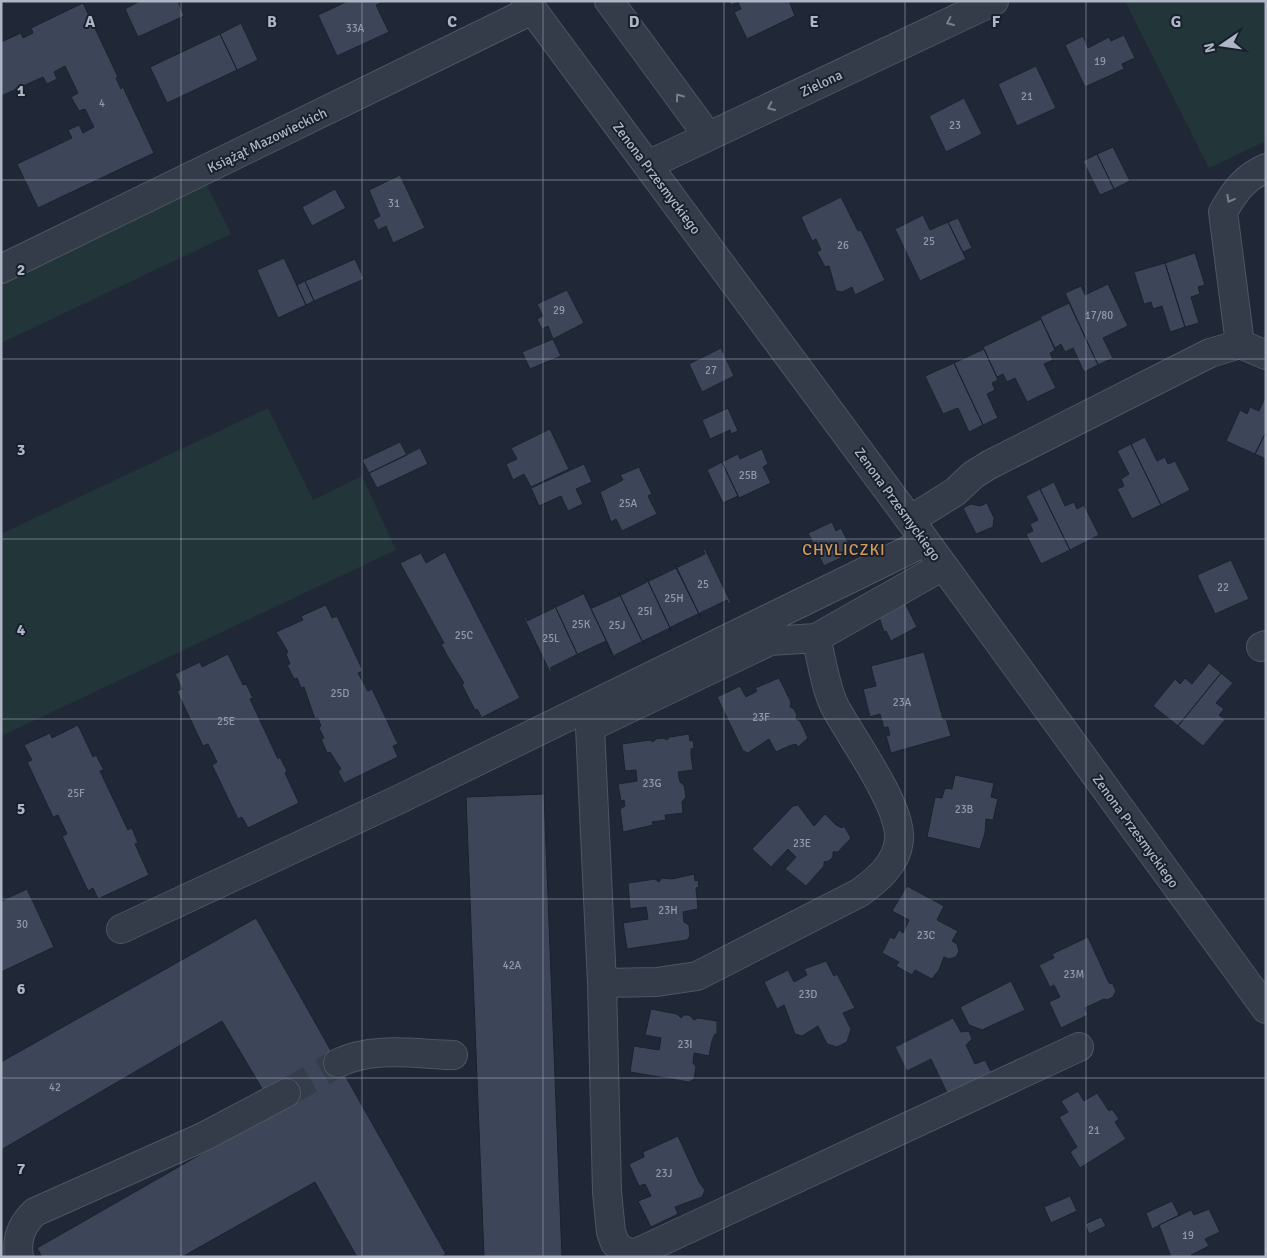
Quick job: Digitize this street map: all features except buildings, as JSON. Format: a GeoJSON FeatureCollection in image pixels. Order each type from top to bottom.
{"type":"FeatureCollection","features":[{"type":"Feature","properties":{"kind":"street"},"geometry":{"type":"LineString","coordinates":[[610,1],[708,136]]}},
{"type":"Feature","properties":{"kind":"street","name":"Zielona"},"geometry":{"type":"LineString","coordinates":[[648,165],[994,1]]}},
{"type":"Feature","properties":{"kind":"street","name":"Zenona Przesmyckiego"},"geometry":{"type":"LineString","coordinates":[[529,6],[944,566],[1266,1009]]}},
{"type":"Feature","properties":{"kind":"street","name":"Książąt Mazowieckich"},"geometry":{"type":"LineString","coordinates":[[1,269],[529,6]]}},
{"type":"Feature","properties":{"kind":"street"},"geometry":{"type":"LineString","coordinates":[[1240,344],[1223,212],[1233,192],[1252,174],[1266,168]]}},
{"type":"Feature","properties":{"kind":"street"},"geometry":{"type":"LineString","coordinates":[[121,929],[402,798],[917,531],[973,474],[1210,352],[1240,344],[1266,355]]}},
{"type":"Feature","properties":{"kind":"street"},"geometry":{"type":"LineString","coordinates":[[944,566],[816,638],[770,641],[590,727],[602,982],[607,1192],[610,1232],[615,1243],[622,1250],[634,1254],[1079,1047]]}},
{"type":"Feature","properties":{"kind":"street"},"geometry":{"type":"LineString","coordinates":[[602,982],[673,981],[697,976],[859,893],[877,881],[891,864],[899,840],[892,804],[834,705],[816,638]]}},
{"type":"Feature","properties":{"kind":"street"},"geometry":{"type":"LineString","coordinates":[[338,1063],[360,1055],[378,1052],[454,1055]]}},
{"type":"Feature","properties":{"kind":"street"},"geometry":{"type":"LineString","coordinates":[[19,1257],[20,1233],[23,1225],[35,1212],[203,1137],[286,1093]]}},
{"type":"Feature","properties":{"kind":"green space"},"geometry":{"type":"Polygon","coordinates":[[[1125,1],[1266,1],[1266,141],[1209,168],[1125,1]]]}},
{"type":"Feature","properties":{"kind":"green space"},"geometry":{"type":"Polygon","coordinates":[[[204,180],[231,234],[1,343],[1,277],[204,180]]]}},
{"type":"Feature","properties":{"kind":"green space"},"geometry":{"type":"Polygon","coordinates":[[[268,408],[313,500],[362,476],[396,550],[1,736],[1,534],[268,408]]]}},
{"type":"Feature","properties":{"kind":"tunnel"},"geometry":{"type":"LineString","coordinates":[[286,1093],[338,1063]]}},
{"type":"Feature","properties":{"kind":"district","name":"CHYLICZKI"},"geometry":{"type":"Point","coordinates":[844,549]}}]}
